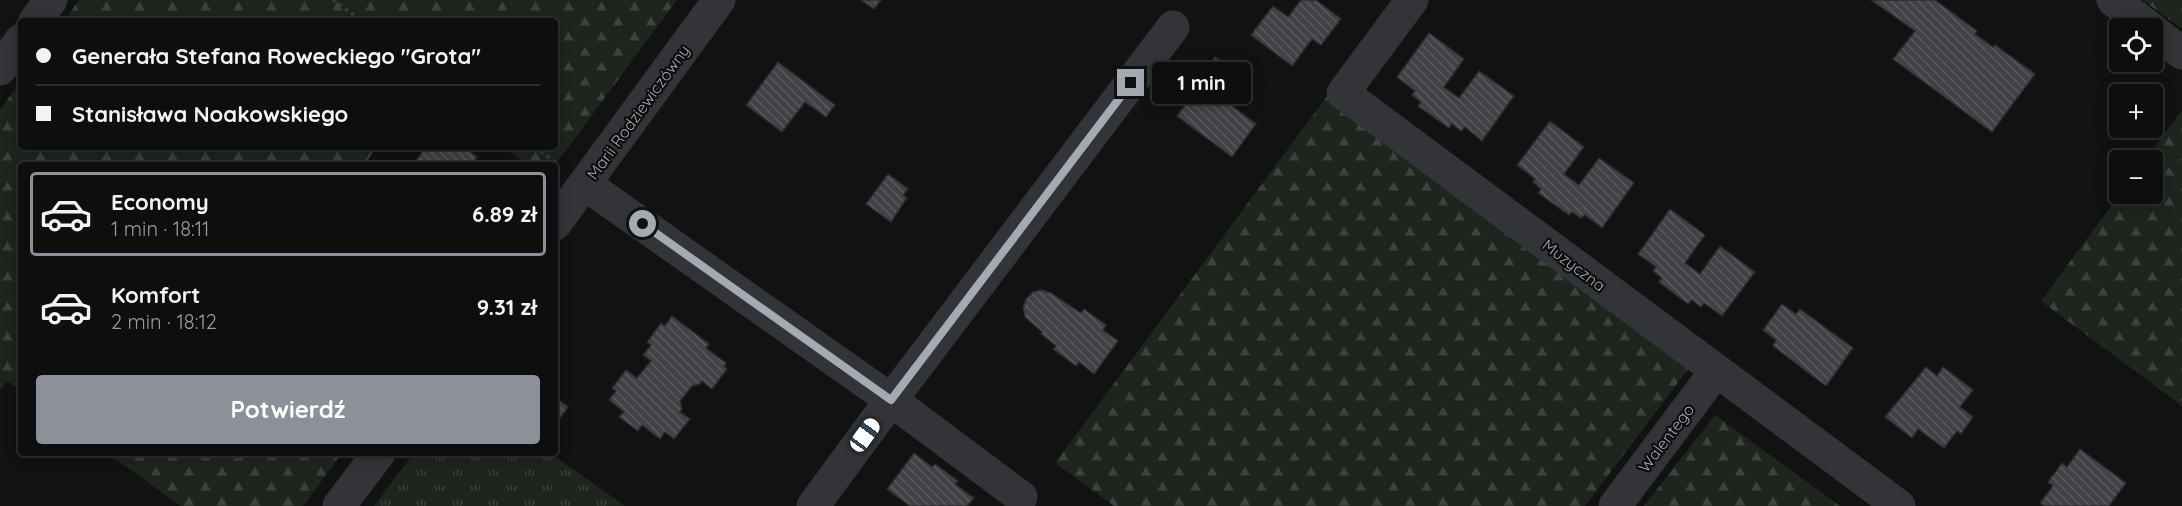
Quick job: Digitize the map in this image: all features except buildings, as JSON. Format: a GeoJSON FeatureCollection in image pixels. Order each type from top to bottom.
{"type":"FeatureCollection","features":[{"type":"Feature","properties":{"kind":"street"},"geometry":{"type":"LineString","coordinates":[[37,18],[51,0]]}},
{"type":"Feature","properties":{"kind":"street","name":"Marii Rodziewiczówny"},"geometry":{"type":"LineString","coordinates":[[558,220],[719,0]]}},
{"type":"Feature","properties":{"kind":"street","name":"Muzyczna"},"geometry":{"type":"LineString","coordinates":[[1412,0],[1343,93],[1899,506]]}},
{"type":"Feature","properties":{"kind":"street"},"geometry":{"type":"LineString","coordinates":[[2113,0],[2137,18]]}},
{"type":"Feature","properties":{"kind":"street"},"geometry":{"type":"LineString","coordinates":[[813,506],[1173,27]]}},
{"type":"Feature","properties":{"kind":"street"},"geometry":{"type":"LineString","coordinates":[[2163,38],[2182,53]]}},
{"type":"Feature","properties":{"kind":"street"},"geometry":{"type":"LineString","coordinates":[[0,69],[18,44]]}},
{"type":"Feature","properties":{"kind":"street"},"geometry":{"type":"LineString","coordinates":[[585,184],[891,400],[1021,497]]}},
{"type":"Feature","properties":{"kind":"street","name":"Walentego"},"geometry":{"type":"LineString","coordinates":[[1615,506],[1716,371]]}},
{"type":"Feature","properties":{"kind":"street"},"geometry":{"type":"LineString","coordinates":[[339,506],[377,456]]}},
{"type":"Feature","properties":{"kind":"path"},"geometry":{"type":"LineString","coordinates":[[333,0],[358,18]]}},
{"type":"Feature","properties":{"kind":"green space"},"geometry":{"type":"Polygon","coordinates":[[[79,0],[677,0],[557,162],[524,162],[508,150],[558,150],[558,18],[66,18],[79,0]]]}},
{"type":"Feature","properties":{"kind":"green space"},"geometry":{"type":"Polygon","coordinates":[[[2143,0],[2182,0],[2182,29],[2143,0]]]}},
{"type":"Feature","properties":{"kind":"green space"},"geometry":{"type":"Polygon","coordinates":[[[18,85],[18,150],[375,150],[366,162],[18,162],[18,389],[7,381],[0,390],[0,110],[18,85]]]}},
{"type":"Feature","properties":{"kind":"green space"},"geometry":{"type":"Polygon","coordinates":[[[1328,95],[1692,364],[1585,506],[1114,506],[1055,463],[1328,95]]]}},
{"type":"Feature","properties":{"kind":"green space"},"geometry":{"type":"Polygon","coordinates":[[[2182,110],[2182,406],[2041,301],[2113,204],[2163,204],[2163,150],[2152,150],[2182,110]]]}},
{"type":"Feature","properties":{"kind":"green space"},"geometry":{"type":"Polygon","coordinates":[[[1715,415],[1840,506],[1644,506],[1715,415]]]}},
{"type":"Feature","properties":{"kind":"green space"},"geometry":{"type":"Polygon","coordinates":[[[111,456],[340,456],[303,506],[181,506],[111,456]]]}},
{"type":"Feature","properties":{"kind":"green space"},"geometry":{"type":"Polygon","coordinates":[[[412,456],[554,456],[625,506],[374,506],[412,456]]]}},
{"type":"Feature","properties":{"kind":"route"},"geometry":{"type":"LineString","coordinates":[[643,224],[891,400],[1131,83]]}}]}
